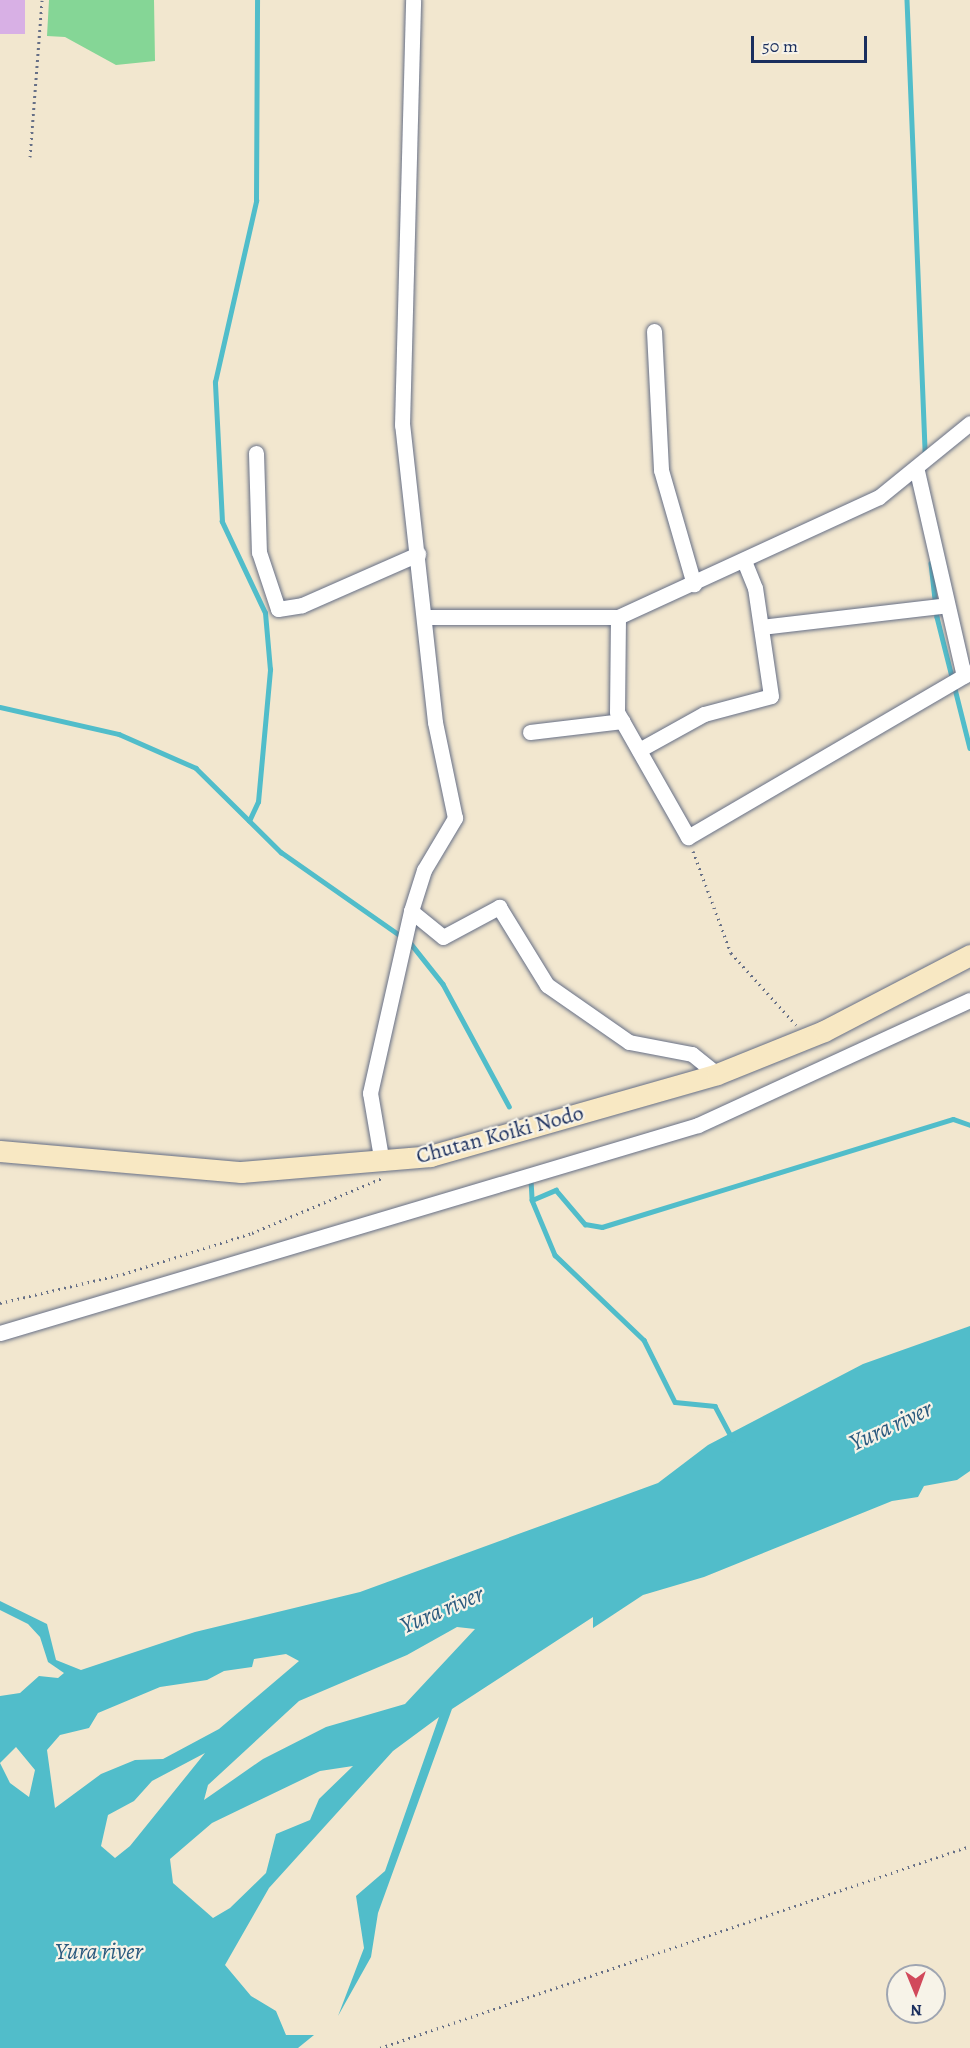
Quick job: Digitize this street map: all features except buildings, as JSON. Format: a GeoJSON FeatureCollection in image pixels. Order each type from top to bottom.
{"type":"FeatureCollection","features":[{"type":"Feature","properties":{"kind":"street"},"geometry":{"type":"LineString","coordinates":[[385,1169],[370,1093],[398,959],[424,870],[455,818],[435,722],[402,425],[413,0]]}},
{"type":"Feature","properties":{"kind":"street"},"geometry":{"type":"LineString","coordinates":[[654,331],[661,470],[694,585]]}},
{"type":"Feature","properties":{"kind":"street"},"geometry":{"type":"LineString","coordinates":[[424,617],[618,617],[746,562],[879,497],[917,471],[970,423]]}},
{"type":"Feature","properties":{"kind":"street"},"geometry":{"type":"LineString","coordinates":[[256,453],[259,552],[279,609],[302,605],[418,554]]}},
{"type":"Feature","properties":{"kind":"street"},"geometry":{"type":"LineString","coordinates":[[618,617],[617,712],[688,837],[967,674],[947,605],[917,471]]}},
{"type":"Feature","properties":{"kind":"street"},"geometry":{"type":"LineString","coordinates":[[639,750],[704,714],[771,696],[761,627],[746,562]]}},
{"type":"Feature","properties":{"kind":"street"},"geometry":{"type":"LineString","coordinates":[[761,627],[947,605]]}},
{"type":"Feature","properties":{"kind":"street"},"geometry":{"type":"LineString","coordinates":[[530,732],[622,721]]}},
{"type":"Feature","properties":{"kind":"street"},"geometry":{"type":"LineString","coordinates":[[410,918],[443,937],[499,907],[547,985],[629,1042],[692,1054],[717,1074]]}},
{"type":"Feature","properties":{"kind":"street","name":"Chutan Koiki Nodo"},"geometry":{"type":"LineString","coordinates":[[0,1151],[241,1172],[385,1169],[717,1074],[806,1038],[970,955]]}},
{"type":"Feature","properties":{"kind":"street"},"geometry":{"type":"LineString","coordinates":[[0,1333],[698,1125],[970,1000]]}},
{"type":"Feature","properties":{"kind":"path"},"geometry":{"type":"LineString","coordinates":[[30,157],[42,0]]}},
{"type":"Feature","properties":{"kind":"path"},"geometry":{"type":"LineString","coordinates":[[688,837],[731,953],[806,1038]]}},
{"type":"Feature","properties":{"kind":"path"},"geometry":{"type":"LineString","coordinates":[[0,1303],[123,1274],[252,1233],[385,1169]]}},
{"type":"Feature","properties":{"kind":"path"},"geometry":{"type":"LineString","coordinates":[[380,2048],[970,1846]]}},
{"type":"Feature","properties":{"kind":"green space"},"geometry":{"type":"Polygon","coordinates":[[[49,0],[154,0],[155,61],[116,65],[65,37],[47,36],[49,0]]]}},
{"type":"Feature","properties":{"kind":"water","name":"Yura river"},"geometry":{"type":"Polygon","coordinates":[[[970,1326],[970,1471],[957,1480],[924,1486],[918,1497],[892,1501],[704,1577],[643,1595],[593,1628],[593,1617],[452,1709],[378,1913],[371,1957],[338,2016],[364,1948],[356,1896],[385,1871],[439,1717],[393,1751],[269,1888],[225,1965],[251,1996],[276,2011],[286,2035],[314,2035],[298,2048],[0,2048],[0,1763],[0,1696],[20,1693],[39,1676],[58,1678],[64,1673],[48,1662],[40,1637],[28,1624],[0,1610],[0,1601],[47,1624],[56,1660],[81,1670],[195,1632],[360,1592],[658,1483],[708,1445],[863,1364],[970,1326]],[[457,1627],[407,1655],[299,1701],[208,1785],[204,1800],[263,1759],[326,1727],[405,1704],[475,1629],[457,1627]],[[286,1654],[254,1659],[252,1667],[224,1671],[207,1680],[160,1687],[98,1713],[89,1728],[60,1735],[47,1750],[55,1808],[101,1774],[135,1760],[163,1759],[219,1729],[299,1661],[286,1654]],[[16,1747],[0,1763],[10,1783],[29,1797],[35,1770],[16,1747]],[[205,1753],[152,1781],[134,1801],[108,1815],[101,1846],[115,1858],[130,1846],[205,1753]],[[353,1766],[320,1771],[212,1823],[170,1859],[173,1883],[213,1918],[230,1908],[266,1873],[276,1834],[310,1820],[319,1799],[353,1766]]]}},
{"type":"Feature","properties":{"kind":"waterway"},"geometry":{"type":"LineString","coordinates":[[249,821],[258,802],[270,670],[265,613],[222,522],[215,382],[256,201],[257,0]]}},
{"type":"Feature","properties":{"kind":"waterway"},"geometry":{"type":"LineString","coordinates":[[907,0],[925,456]]}},
{"type":"Feature","properties":{"kind":"waterway"},"geometry":{"type":"LineString","coordinates":[[931,563],[937,617],[970,748]]}},
{"type":"Feature","properties":{"kind":"waterway"},"geometry":{"type":"LineString","coordinates":[[0,707],[119,734],[196,768],[281,852],[401,936]]}},
{"type":"Feature","properties":{"kind":"waterway"},"geometry":{"type":"LineString","coordinates":[[408,940],[443,984],[509,1106]]}},
{"type":"Feature","properties":{"kind":"waterway"},"geometry":{"type":"LineString","coordinates":[[532,1200],[556,1190],[585,1224],[602,1227],[953,1119],[970,1125]]}},
{"type":"Feature","properties":{"kind":"waterway"},"geometry":{"type":"LineString","coordinates":[[531,1179],[532,1200],[555,1255],[644,1340],[675,1402],[715,1406],[733,1440]]}}]}
